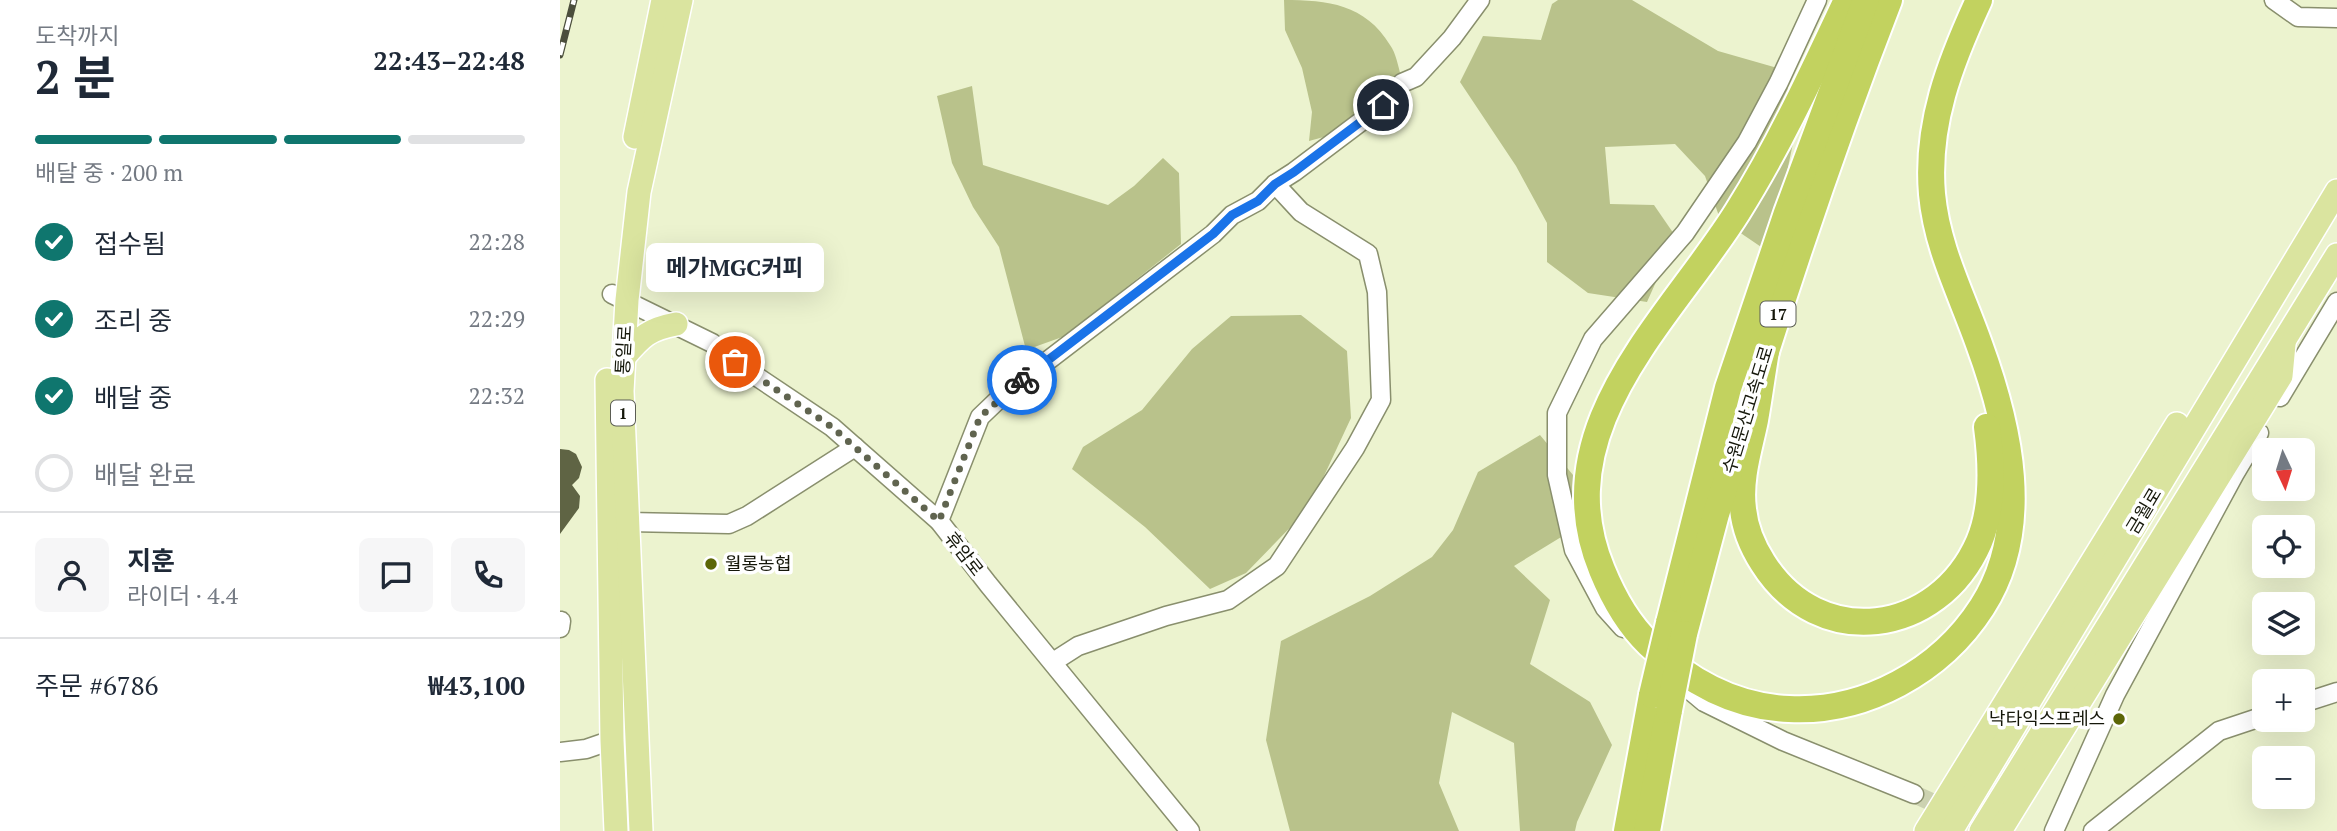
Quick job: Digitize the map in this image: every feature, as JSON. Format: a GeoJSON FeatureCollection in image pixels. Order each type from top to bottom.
{"type":"FeatureCollection","features":[{"type":"Feature","properties":{"kind":"highway"},"geometry":{"type":"LineString","coordinates":[[1847,0],[1804,92],[1757,182],[1713,251],[1633,358],[1610,399],[1595,437],[1589,472],[1589,527],[1596,556],[1623,613],[1643,638],[1670,664],[1711,690],[1752,704],[1788,709],[1849,703],[1879,693],[1911,677],[1935,660],[1959,637],[1983,606],[2000,570],[2012,502],[2005,432],[1978,340],[1944,256],[1931,191],[1934,119],[1943,86],[1979,0]]}},
{"type":"Feature","properties":{"kind":"highway","name":"수원문산고속도로"},"geometry":{"type":"LineString","coordinates":[[1627,831],[1677,629],[1728,388],[1787,213],[1866,0]]}},
{"type":"Feature","properties":{"kind":"highway","name":"수원문산고속도로"},"geometry":{"type":"LineString","coordinates":[[1677,629],[1830,157],[1889,0]]}},
{"type":"Feature","properties":{"kind":"highway"},"geometry":{"type":"LineString","coordinates":[[1766,351],[1743,479],[1742,509],[1751,544],[1770,574],[1782,589],[1798,601],[1825,615],[1846,621],[1868,623],[1889,620],[1911,613],[1932,601],[1951,586],[1980,541],[1989,505],[1992,470],[1988,428],[1978,390],[1928,253],[1919,217],[1915,181],[1915,141],[1924,90],[1961,0]]}},
{"type":"Feature","properties":{"kind":"highway","name":"수원문산고속도로"},"geometry":{"type":"LineString","coordinates":[[1647,831],[1660,703]]}},
{"type":"Feature","properties":{"kind":"main road","name":"통일로"},"geometry":{"type":"LineString","coordinates":[[641,831],[620,297],[624,191],[663,0]]}},
{"type":"Feature","properties":{"kind":"main road","name":"통일로"},"geometry":{"type":"LineString","coordinates":[[616,831],[612,740],[607,393],[620,297],[639,192],[681,0]]}},
{"type":"Feature","properties":{"kind":"main road","name":"금월로"},"geometry":{"type":"LineString","coordinates":[[1951,831],[2337,191]]}},
{"type":"Feature","properties":{"kind":"main road","name":"금월로"},"geometry":{"type":"LineString","coordinates":[[1981,831],[2337,254]]}},
{"type":"Feature","properties":{"kind":"main road"},"geometry":{"type":"LineString","coordinates":[[1926,831],[2211,371],[2257,323]]}},
{"type":"Feature","properties":{"kind":"main road"},"geometry":{"type":"LineString","coordinates":[[624,357],[654,328],[676,324]]}},
{"type":"Feature","properties":{"kind":"main road"},"geometry":{"type":"LineString","coordinates":[[2000,831],[2281,376],[2284,341]]}},
{"type":"Feature","properties":{"kind":"street"},"geometry":{"type":"LineString","coordinates":[[939,521],[980,417],[1013,387],[1213,234],[1232,215],[1258,201],[1275,184],[1383,105],[1402,83],[1416,77],[1452,38],[1480,0]]}},
{"type":"Feature","properties":{"kind":"street"},"geometry":{"type":"LineString","coordinates":[[1817,0],[1779,82],[1747,142],[1685,233],[1593,339],[1557,413],[1556,475],[1574,550],[1605,608],[1637,645],[1704,702],[1783,741],[1914,794]]}},
{"type":"Feature","properties":{"kind":"street"},"geometry":{"type":"LineString","coordinates":[[2274,0],[2298,17],[2337,18]]}},
{"type":"Feature","properties":{"kind":"street"},"geometry":{"type":"LineString","coordinates":[[1053,662],[1078,646],[1166,616],[1228,600],[1277,566],[1354,448],[1381,400],[1377,292],[1368,254],[1301,212],[1275,184]]}},
{"type":"Feature","properties":{"kind":"street","name":"휴암로"},"geometry":{"type":"LineString","coordinates":[[620,297],[712,343],[735,362],[832,427],[939,521],[1190,831]]}},
{"type":"Feature","properties":{"kind":"street"},"geometry":{"type":"LineString","coordinates":[[2054,831],[2115,695],[2234,475],[2337,302]]}},
{"type":"Feature","properties":{"kind":"street"},"geometry":{"type":"LineString","coordinates":[[628,522],[729,524],[747,516],[855,447]]}},
{"type":"Feature","properties":{"kind":"street"},"geometry":{"type":"LineString","coordinates":[[560,628],[561,621]]}},
{"type":"Feature","properties":{"kind":"street"},"geometry":{"type":"LineString","coordinates":[[2315,699],[2337,692]]}},
{"type":"Feature","properties":{"kind":"street"},"geometry":{"type":"LineString","coordinates":[[2092,831],[2219,731],[2252,720]]}},
{"type":"Feature","properties":{"kind":"street"},"geometry":{"type":"LineString","coordinates":[[564,747],[586,749],[612,740]]}},
{"type":"Feature","properties":{"kind":"green space"},"geometry":{"type":"Polygon","coordinates":[[[1284,0],[1316,1],[1344,7],[1369,21],[1380,31],[1394,52],[1401,76],[1374,112],[1331,135],[1309,141],[1312,112],[1302,68],[1285,30],[1284,0]]]}},
{"type":"Feature","properties":{"kind":"green space"},"geometry":{"type":"Polygon","coordinates":[[[1558,0],[1632,0],[1718,51],[1784,70],[1796,129],[1770,253],[1720,219],[1705,176],[1675,144],[1605,147],[1610,204],[1654,205],[1676,237],[1647,302],[1588,293],[1547,262],[1547,223],[1516,166],[1460,82],[1483,36],[1541,40],[1552,4],[1558,0]]]}},
{"type":"Feature","properties":{"kind":"green space"},"geometry":{"type":"Polygon","coordinates":[[[972,86],[983,165],[1108,205],[1134,186],[1163,158],[1179,173],[1181,244],[1065,336],[1026,350],[999,247],[973,207],[952,163],[937,96],[972,86]]]}},
{"type":"Feature","properties":{"kind":"green space"},"geometry":{"type":"Polygon","coordinates":[[[1301,315],[1347,351],[1351,418],[1309,508],[1246,573],[1210,589],[1145,527],[1072,469],[1083,447],[1142,410],[1192,349],[1231,316],[1301,315]]]}},
{"type":"Feature","properties":{"kind":"green space"},"geometry":{"type":"Polygon","coordinates":[[[1540,435],[1573,475],[1571,531],[1514,566],[1550,600],[1530,664],[1590,702],[1612,745],[1575,831],[1520,831],[1514,743],[1452,712],[1439,783],[1459,831],[1290,831],[1266,740],[1281,641],[1370,596],[1432,557],[1453,530],[1478,472],[1540,435]]]}},
{"type":"Feature","properties":{"kind":"building"},"geometry":{"type":"Polygon","coordinates":[[[560,449],[576,454],[582,467],[579,478],[572,485],[580,496],[579,508],[560,534],[560,449]]]}},
{"type":"Feature","properties":{"kind":"tunnel"},"geometry":{"type":"LineString","coordinates":[[1914,794],[1995,831]]}},
{"type":"Feature","properties":{"kind":"railway"},"geometry":{"type":"LineString","coordinates":[[560,55],[574,0]]}},
{"type":"Feature","properties":{"kind":"way so far"},"geometry":{"type":"LineString","coordinates":[[735,362],[832,427],[939,521],[980,417],[1022,380]]}},
{"type":"Feature","properties":{"kind":"place","name":"메가MGC커피"},"geometry":{"type":"Point","coordinates":[735,362]}},
{"type":"Feature","properties":{"kind":"place","name":"월롱농협"},"geometry":{"type":"Point","coordinates":[711,564]}},
{"type":"Feature","properties":{"kind":"place","name":"낙타익스프레스"},"geometry":{"type":"Point","coordinates":[2119,719]}},
{"type":"Feature","properties":{"kind":"route"},"geometry":{"type":"LineString","coordinates":[[1022,380],[1115,311],[1213,234],[1232,215],[1258,201],[1275,184],[1383,105]]}}]}
